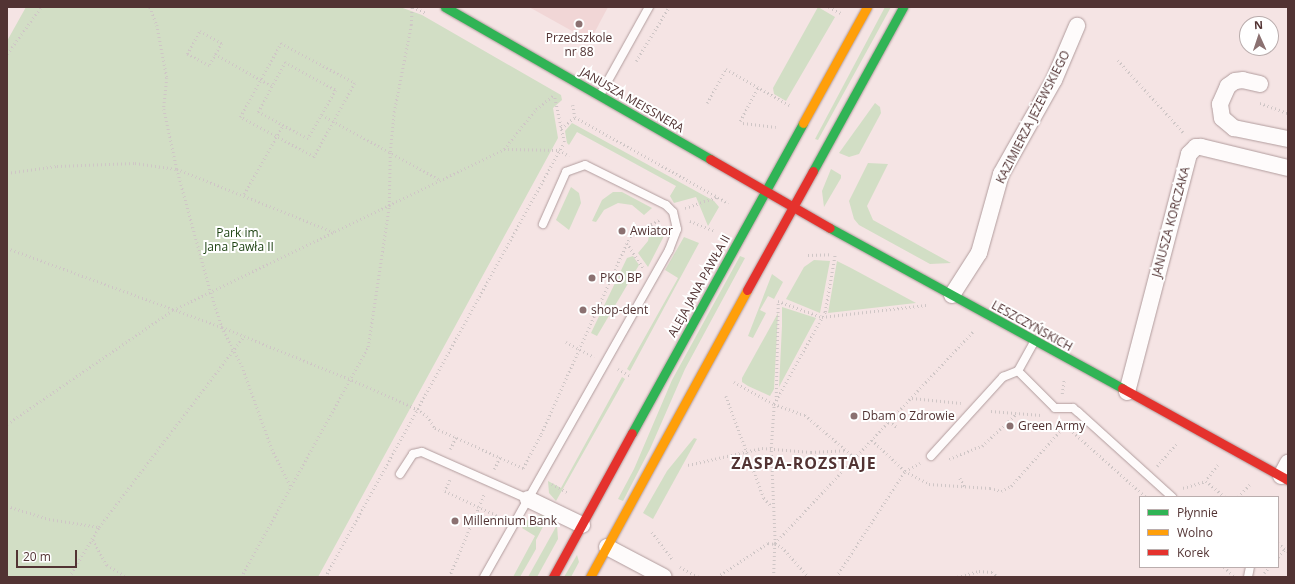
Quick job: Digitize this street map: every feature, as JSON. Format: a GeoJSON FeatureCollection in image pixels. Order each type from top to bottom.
{"type":"FeatureCollection","features":[{"type":"Feature","properties":{"kind":"main road","name":"JANUSZA MEISSNERA"},"geometry":{"type":"LineString","coordinates":[[445,7],[766,190]]}},
{"type":"Feature","properties":{"kind":"main road","name":"ALEJA JANA PAWŁA II"},"geometry":{"type":"LineString","coordinates":[[590,577],[594,536],[766,190],[867,7]]}},
{"type":"Feature","properties":{"kind":"main road","name":"ALEJA JANA PAWŁA II"},"geometry":{"type":"LineString","coordinates":[[554,577],[594,536],[794,208],[903,7]]}},
{"type":"Feature","properties":{"kind":"main road","name":"LESZCZYŃSKICH"},"geometry":{"type":"LineString","coordinates":[[766,190],[794,208],[1034,342],[1127,392],[1286,473]]}},
{"type":"Feature","properties":{"kind":"street","name":"KAZIMIERZA JEŻEWSKIEGO"},"geometry":{"type":"LineString","coordinates":[[952,295],[979,253],[1001,174],[1054,80],[1076,26]]}},
{"type":"Feature","properties":{"kind":"street"},"geometry":{"type":"LineString","coordinates":[[1260,84],[1243,80],[1235,81],[1228,86],[1220,104],[1222,118],[1234,128],[1288,139]]}},
{"type":"Feature","properties":{"kind":"street"},"geometry":{"type":"LineString","coordinates":[[1196,147],[1288,168]]}},
{"type":"Feature","properties":{"kind":"street","name":"JANUSZA KORCZAKA"},"geometry":{"type":"LineString","coordinates":[[1127,392],[1189,154],[1196,147]]}},
{"type":"Feature","properties":{"kind":"street"},"geometry":{"type":"LineString","coordinates":[[528,499],[664,577]]}},
{"type":"Feature","properties":{"kind":"lane"},"geometry":{"type":"LineString","coordinates":[[600,95],[649,7]]}},
{"type":"Feature","properties":{"kind":"lane"},"geometry":{"type":"LineString","coordinates":[[484,577],[651,280],[677,229],[673,212],[666,205],[586,165],[566,172],[543,224]]}},
{"type":"Feature","properties":{"kind":"lane"},"geometry":{"type":"LineString","coordinates":[[931,456],[1003,377],[1018,371],[1034,342]]}},
{"type":"Feature","properties":{"kind":"lane"},"geometry":{"type":"LineString","coordinates":[[1018,371],[1055,408],[1073,408],[1078,412],[1171,496]]}},
{"type":"Feature","properties":{"kind":"lane"},"geometry":{"type":"LineString","coordinates":[[400,474],[413,454],[422,452],[528,499]]}},
{"type":"Feature","properties":{"kind":"path"},"geometry":{"type":"LineString","coordinates":[[7,54],[41,7]]}},
{"type":"Feature","properties":{"kind":"path"},"geometry":{"type":"LineString","coordinates":[[241,577],[352,380],[368,347],[389,206],[390,152],[394,112],[411,25],[412,7]]}},
{"type":"Feature","properties":{"kind":"path"},"geometry":{"type":"LineString","coordinates":[[631,62],[639,60],[669,7]]}},
{"type":"Feature","properties":{"kind":"path"},"geometry":{"type":"LineString","coordinates":[[829,7],[841,14]]}},
{"type":"Feature","properties":{"kind":"path"},"geometry":{"type":"LineString","coordinates":[[150,8],[157,25],[167,78],[164,109],[177,169],[211,293],[222,327],[242,366],[272,449],[291,486]]}},
{"type":"Feature","properties":{"kind":"path"},"geometry":{"type":"LineString","coordinates":[[200,31],[222,43],[215,54],[209,66],[187,54],[200,31]]}},
{"type":"Feature","properties":{"kind":"path"},"geometry":{"type":"LineString","coordinates":[[281,43],[355,83],[334,121],[314,157],[240,117],[281,43]]}},
{"type":"Feature","properties":{"kind":"path"},"geometry":{"type":"LineString","coordinates":[[215,54],[272,86]]}},
{"type":"Feature","properties":{"kind":"path"},"geometry":{"type":"LineString","coordinates":[[1118,60],[1196,147]]}},
{"type":"Feature","properties":{"kind":"path"},"geometry":{"type":"LineString","coordinates":[[285,62],[336,90],[322,115],[308,139],[258,112],[285,62]]}},
{"type":"Feature","properties":{"kind":"path"},"geometry":{"type":"LineString","coordinates":[[707,103],[726,69],[791,106]]}},
{"type":"Feature","properties":{"kind":"path"},"geometry":{"type":"LineString","coordinates":[[740,121],[758,87]]}},
{"type":"Feature","properties":{"kind":"path"},"geometry":{"type":"LineString","coordinates":[[7,424],[173,310],[211,293],[504,149],[512,142],[536,109],[558,92]]}},
{"type":"Feature","properties":{"kind":"path"},"geometry":{"type":"LineString","coordinates":[[325,577],[564,142],[554,95]]}},
{"type":"Feature","properties":{"kind":"path"},"geometry":{"type":"LineString","coordinates":[[322,115],[440,180]]}},
{"type":"Feature","properties":{"kind":"path"},"geometry":{"type":"LineString","coordinates":[[561,128],[576,117]]}},
{"type":"Feature","properties":{"kind":"path"},"geometry":{"type":"LineString","coordinates":[[743,123],[780,128]]}},
{"type":"Feature","properties":{"kind":"path"},"geometry":{"type":"LineString","coordinates":[[244,194],[283,126]]}},
{"type":"Feature","properties":{"kind":"path"},"geometry":{"type":"LineString","coordinates":[[504,149],[559,150]]}},
{"type":"Feature","properties":{"kind":"path"},"geometry":{"type":"LineString","coordinates":[[7,173],[57,166],[135,163],[177,169],[244,194],[335,232]]}},
{"type":"Feature","properties":{"kind":"path"},"geometry":{"type":"LineString","coordinates":[[7,248],[222,327],[352,380],[417,410],[427,416],[435,428],[523,468],[541,434],[630,236],[673,212],[717,197]]}},
{"type":"Feature","properties":{"kind":"path"},"geometry":{"type":"LineString","coordinates":[[673,212],[706,230],[715,231]]}},
{"type":"Feature","properties":{"kind":"path"},"geometry":{"type":"LineString","coordinates":[[627,243],[651,280]]}},
{"type":"Feature","properties":{"kind":"path"},"geometry":{"type":"LineString","coordinates":[[774,577],[775,544],[770,448],[774,404],[822,317],[834,254]]}},
{"type":"Feature","properties":{"kind":"path"},"geometry":{"type":"LineString","coordinates":[[776,398],[778,301],[822,317],[926,304]]}},
{"type":"Feature","properties":{"kind":"path"},"geometry":{"type":"LineString","coordinates":[[775,544],[974,330]]}},
{"type":"Feature","properties":{"kind":"path"},"geometry":{"type":"LineString","coordinates":[[69,577],[99,528],[244,336]]}},
{"type":"Feature","properties":{"kind":"path"},"geometry":{"type":"LineString","coordinates":[[625,373],[630,376]]}},
{"type":"Feature","properties":{"kind":"path"},"geometry":{"type":"LineString","coordinates":[[734,382],[774,404],[805,415],[855,458]]}},
{"type":"Feature","properties":{"kind":"path"},"geometry":{"type":"LineString","coordinates":[[726,396],[764,498],[772,508]]}},
{"type":"Feature","properties":{"kind":"path"},"geometry":{"type":"LineString","coordinates":[[949,459],[982,446],[1017,412]]}},
{"type":"Feature","properties":{"kind":"path"},"geometry":{"type":"LineString","coordinates":[[889,421],[897,427]]}},
{"type":"Feature","properties":{"kind":"path"},"geometry":{"type":"LineString","coordinates":[[872,440],[905,471],[929,484],[990,488],[1001,491],[1011,486],[1066,425],[1145,496]]}},
{"type":"Feature","properties":{"kind":"path"},"geometry":{"type":"LineString","coordinates":[[1148,476],[1177,442]]}},
{"type":"Feature","properties":{"kind":"path"},"geometry":{"type":"LineString","coordinates":[[688,465],[747,451],[770,448],[811,452],[846,450]]}},
{"type":"Feature","properties":{"kind":"path"},"geometry":{"type":"LineString","coordinates":[[836,577],[905,471],[931,456]]}},
{"type":"Feature","properties":{"kind":"path"},"geometry":{"type":"LineString","coordinates":[[1218,465],[1206,481],[1223,496]]}},
{"type":"Feature","properties":{"kind":"path"},"geometry":{"type":"LineString","coordinates":[[456,467],[445,491],[514,524]]}},
{"type":"Feature","properties":{"kind":"path"},"geometry":{"type":"LineString","coordinates":[[960,478],[966,487]]}},
{"type":"Feature","properties":{"kind":"path"},"geometry":{"type":"LineString","coordinates":[[1239,496],[1251,483]]}},
{"type":"Feature","properties":{"kind":"path"},"geometry":{"type":"LineString","coordinates":[[7,506],[49,518],[99,528]]}},
{"type":"Feature","properties":{"kind":"path"},"geometry":{"type":"LineString","coordinates":[[449,577],[479,508]]}},
{"type":"Feature","properties":{"kind":"path"},"geometry":{"type":"LineString","coordinates":[[652,532],[681,568],[699,577]]}},
{"type":"Feature","properties":{"kind":"path"},"geometry":{"type":"LineString","coordinates":[[92,540],[107,565],[127,577]]}},
{"type":"Feature","properties":{"kind":"path"},"geometry":{"type":"LineString","coordinates":[[717,577],[768,543],[782,547],[809,577]]}},
{"type":"Feature","properties":{"kind":"path"},"geometry":{"type":"LineString","coordinates":[[1279,544],[1288,551]]}},
{"type":"Feature","properties":{"kind":"path"},"geometry":{"type":"LineString","coordinates":[[1279,556],[1285,549]]}},
{"type":"Feature","properties":{"kind":"path"},"geometry":{"type":"LineString","coordinates":[[1225,568],[1235,577]]}},
{"type":"Feature","properties":{"kind":"path"},"geometry":{"type":"LineString","coordinates":[[957,577],[979,571],[992,572],[998,577]]}},
{"type":"Feature","properties":{"kind":"shaded area","name":"Przedszkole nr 88"},"geometry":{"type":"Polygon","coordinates":[[[529,7],[608,7],[590,41],[529,7]]]}},
{"type":"Feature","properties":{"kind":"green space","name":"Park im. Jana Pawła II"},"geometry":{"type":"Polygon","coordinates":[[[26,7],[400,7],[422,15],[561,95],[562,100],[553,108],[558,138],[318,577],[7,577],[7,41],[26,7]]]}},
{"type":"Feature","properties":{"kind":"green space"},"geometry":{"type":"Polygon","coordinates":[[[818,7],[835,17],[786,101],[774,94],[773,88],[818,7]]]}},
{"type":"Feature","properties":{"kind":"green space"},"geometry":{"type":"Polygon","coordinates":[[[885,7],[891,7],[818,140],[815,139],[885,7]]]}},
{"type":"Feature","properties":{"kind":"green space"},"geometry":{"type":"Polygon","coordinates":[[[875,103],[880,107],[881,113],[859,154],[849,157],[839,153],[875,103]]]}},
{"type":"Feature","properties":{"kind":"green space"},"geometry":{"type":"Polygon","coordinates":[[[572,123],[714,201],[719,207],[708,226],[696,197],[674,203],[670,196],[676,186],[577,132],[569,145],[567,143],[565,131],[572,123]]]}},
{"type":"Feature","properties":{"kind":"green space"},"geometry":{"type":"Polygon","coordinates":[[[868,163],[888,164],[867,206],[873,220],[951,263],[930,264],[859,225],[854,219],[849,201],[868,163]]]}},
{"type":"Feature","properties":{"kind":"green space"},"geometry":{"type":"Polygon","coordinates":[[[831,169],[841,175],[841,178],[824,207],[822,191],[831,169]]]}},
{"type":"Feature","properties":{"kind":"green space"},"geometry":{"type":"Polygon","coordinates":[[[571,187],[579,193],[581,203],[569,230],[556,220],[571,187]]]}},
{"type":"Feature","properties":{"kind":"green space"},"geometry":{"type":"Polygon","coordinates":[[[613,192],[622,192],[652,208],[644,215],[632,205],[618,203],[604,210],[596,222],[592,221],[602,200],[613,192]]]}},
{"type":"Feature","properties":{"kind":"green space"},"geometry":{"type":"Polygon","coordinates":[[[666,230],[648,267],[638,253],[648,241],[650,231],[666,230]]]}},
{"type":"Feature","properties":{"kind":"green space"},"geometry":{"type":"Polygon","coordinates":[[[684,237],[699,243],[630,371],[627,369],[678,278],[665,270],[684,237]]]}},
{"type":"Feature","properties":{"kind":"green space"},"geometry":{"type":"Polygon","coordinates":[[[633,256],[639,265],[597,336],[591,333],[627,258],[633,256]]]}},
{"type":"Feature","properties":{"kind":"green space"},"geometry":{"type":"Polygon","coordinates":[[[740,256],[745,258],[685,369],[650,449],[623,501],[618,499],[634,469],[672,380],[740,256]]]}},
{"type":"Feature","properties":{"kind":"green space"},"geometry":{"type":"Polygon","coordinates":[[[814,260],[830,261],[820,313],[786,299],[804,267],[814,260]]]}},
{"type":"Feature","properties":{"kind":"green space"},"geometry":{"type":"Polygon","coordinates":[[[837,261],[851,268],[916,303],[828,313],[837,261]]]}},
{"type":"Feature","properties":{"kind":"green space"},"geometry":{"type":"Polygon","coordinates":[[[772,274],[783,282],[774,299],[768,296],[760,310],[766,313],[753,338],[748,336],[772,274]]]}},
{"type":"Feature","properties":{"kind":"green space"},"geometry":{"type":"Polygon","coordinates":[[[782,307],[816,318],[779,387],[782,326],[782,307]]]}},
{"type":"Feature","properties":{"kind":"green space"},"geometry":{"type":"Polygon","coordinates":[[[778,313],[774,389],[770,396],[748,386],[742,382],[742,378],[778,313]]]}},
{"type":"Feature","properties":{"kind":"green space"},"geometry":{"type":"Polygon","coordinates":[[[622,377],[625,379],[556,501],[549,493],[548,481],[561,488],[622,377]]]}},
{"type":"Feature","properties":{"kind":"green space"},"geometry":{"type":"Polygon","coordinates":[[[694,438],[697,439],[653,519],[643,513],[667,471],[694,438]]]}},
{"type":"Feature","properties":{"kind":"green space"},"geometry":{"type":"Polygon","coordinates":[[[542,515],[548,517],[536,540],[536,549],[520,577],[513,577],[535,536],[522,528],[529,518],[542,515]]]}},
{"type":"Feature","properties":{"kind":"green space"},"geometry":{"type":"Polygon","coordinates":[[[557,525],[558,539],[537,577],[528,577],[557,525]]]}},
{"type":"Feature","properties":{"kind":"green space"},"geometry":{"type":"Polygon","coordinates":[[[577,555],[579,562],[571,577],[564,577],[577,555]]]}},
{"type":"Feature","properties":{"kind":"traffic: fast"},"geometry":{"type":"LineString","coordinates":[[445,7],[710,159]]}},
{"type":"Feature","properties":{"kind":"traffic: fast"},"geometry":{"type":"LineString","coordinates":[[813,171],[903,7]]}},
{"type":"Feature","properties":{"kind":"traffic: fast"},"geometry":{"type":"LineString","coordinates":[[632,433],[803,123]]}},
{"type":"Feature","properties":{"kind":"traffic: fast"},"geometry":{"type":"LineString","coordinates":[[830,228],[1122,388]]}},
{"type":"Feature","properties":{"kind":"traffic: slow"},"geometry":{"type":"LineString","coordinates":[[803,123],[867,7]]}},
{"type":"Feature","properties":{"kind":"traffic: slow"},"geometry":{"type":"LineString","coordinates":[[590,577],[747,290]]}},
{"type":"Feature","properties":{"kind":"traffic: jam"},"geometry":{"type":"LineString","coordinates":[[710,159],[830,228]]}},
{"type":"Feature","properties":{"kind":"traffic: jam"},"geometry":{"type":"LineString","coordinates":[[747,290],[813,171]]}},
{"type":"Feature","properties":{"kind":"traffic: jam"},"geometry":{"type":"LineString","coordinates":[[1122,388],[1288,480]]}},
{"type":"Feature","properties":{"kind":"traffic: jam"},"geometry":{"type":"LineString","coordinates":[[553,577],[632,433]]}},
{"type":"Feature","properties":{"kind":"place","name":"Przedszkole nr 88"},"geometry":{"type":"Point","coordinates":[579,24]}},
{"type":"Feature","properties":{"kind":"place","name":"Awiator"},"geometry":{"type":"Point","coordinates":[622,231]}},
{"type":"Feature","properties":{"kind":"place","name":"PKO BP"},"geometry":{"type":"Point","coordinates":[592,278]}},
{"type":"Feature","properties":{"kind":"place","name":"shop-dent"},"geometry":{"type":"Point","coordinates":[583,310]}},
{"type":"Feature","properties":{"kind":"place","name":"Dbam o Zdrowie"},"geometry":{"type":"Point","coordinates":[854,416]}},
{"type":"Feature","properties":{"kind":"place","name":"Green Army"},"geometry":{"type":"Point","coordinates":[1010,426]}},
{"type":"Feature","properties":{"kind":"place","name":"Millennium Bank"},"geometry":{"type":"Point","coordinates":[455,521]}},
{"type":"Feature","properties":{"kind":"district","name":"ZASPA-ROZSTAJE"},"geometry":{"type":"Point","coordinates":[804,463]}}]}
